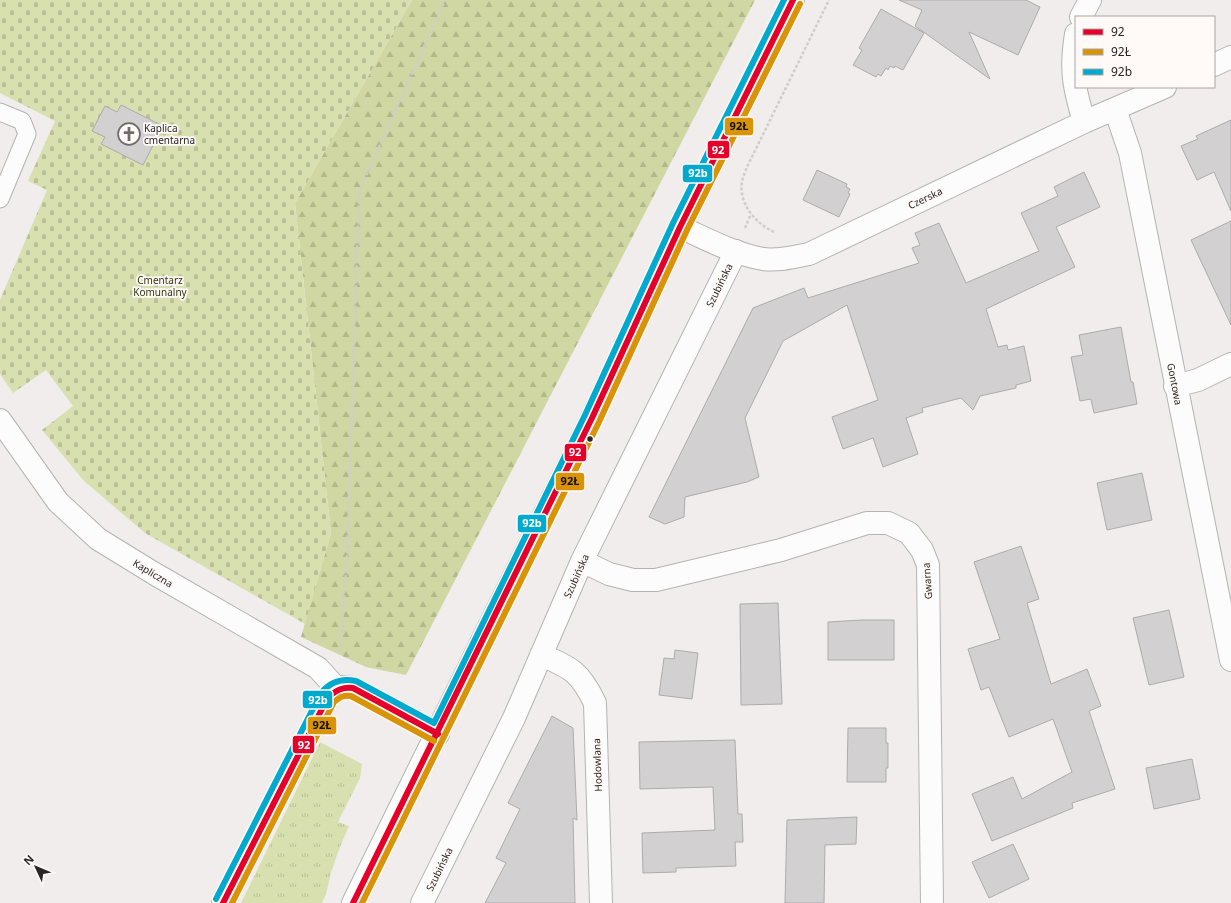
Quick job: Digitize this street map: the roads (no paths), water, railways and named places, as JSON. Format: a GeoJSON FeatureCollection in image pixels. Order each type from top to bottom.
{"type":"FeatureCollection","features":[{"type":"Feature","properties":{"kind":"street"},"geometry":{"type":"LineString","coordinates":[[353,903],[438,734],[592,418],[680,227],[793,0]]}},
{"type":"Feature","properties":{"kind":"street"},"geometry":{"type":"LineString","coordinates":[[1082,16],[1090,0]]}},
{"type":"Feature","properties":{"kind":"street"},"geometry":{"type":"LineString","coordinates":[[1075,40],[1072,59],[1074,88],[1084,122]]}},
{"type":"Feature","properties":{"kind":"street"},"geometry":{"type":"LineString","coordinates":[[1215,65],[1231,57]]}},
{"type":"Feature","properties":{"kind":"street","name":"Czerska"},"geometry":{"type":"LineString","coordinates":[[680,227],[736,251],[764,259],[783,259],[809,254],[1084,122],[1163,88]]}},
{"type":"Feature","properties":{"kind":"street","name":"Gontowa"},"geometry":{"type":"LineString","coordinates":[[1115,109],[1130,153],[1175,386],[1226,614],[1231,660]]}},
{"type":"Feature","properties":{"kind":"street","name":"Szubińska"},"geometry":{"type":"LineString","coordinates":[[422,903],[514,718],[582,561],[736,251]]}},
{"type":"Feature","properties":{"kind":"street"},"geometry":{"type":"LineString","coordinates":[[1175,386],[1198,380],[1231,364]]}},
{"type":"Feature","properties":{"kind":"street","name":"Kapliczna"},"geometry":{"type":"LineString","coordinates":[[0,420],[58,502],[98,539],[155,574],[318,668],[337,689]]}},
{"type":"Feature","properties":{"kind":"street","name":"Gwarna"},"geometry":{"type":"LineString","coordinates":[[582,561],[609,574],[633,580],[656,580],[781,550],[867,523],[888,523],[909,533],[922,550],[928,565],[932,903]]}},
{"type":"Feature","properties":{"kind":"street","name":"Hodowlana"},"geometry":{"type":"LineString","coordinates":[[541,655],[566,666],[584,681],[595,703],[601,903]]}},
{"type":"Feature","properties":{"kind":"street"},"geometry":{"type":"LineString","coordinates":[[223,903],[311,728],[328,697],[337,689],[343,687],[353,688],[438,734]]}},
{"type":"Feature","properties":{"kind":"lane"},"geometry":{"type":"LineString","coordinates":[[0,112],[22,121],[27,134],[0,199]]}},
{"type":"Feature","properties":{"kind":"place","name":"Kaplica cmentarna"},"geometry":{"type":"Point","coordinates":[129,134]}},
{"type":"Feature","properties":{"kind":"park label","name":"Cmentarz Komunalny"},"geometry":{"type":"Point","coordinates":[160,286]}}]}
